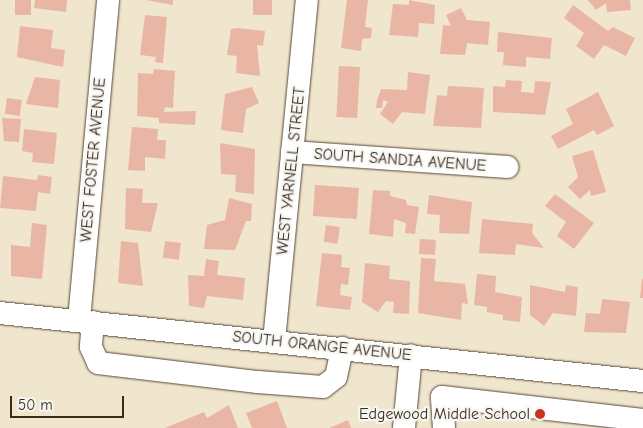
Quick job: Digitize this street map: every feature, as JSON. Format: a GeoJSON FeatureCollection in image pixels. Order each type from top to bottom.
{"type":"FeatureCollection","features":[{"type":"Feature","properties":{"kind":"street","name":"WEST FOSTER AVENUE"},"geometry":{"type":"LineString","coordinates":[[108,0],[86,321],[90,347],[98,363],[258,382],[323,387],[336,377],[342,348]]}},
{"type":"Feature","properties":{"kind":"street","name":"WEST YARNELL STREET"},"geometry":{"type":"LineString","coordinates":[[274,341],[307,0]]}},
{"type":"Feature","properties":{"kind":"street","name":"SOUTH SANDIA AVENUE"},"geometry":{"type":"LineString","coordinates":[[292,152],[507,167]]}},
{"type":"Feature","properties":{"kind":"street","name":"SOUTH ORANGE AVENUE"},"geometry":{"type":"LineString","coordinates":[[0,313],[643,380]]}},
{"type":"Feature","properties":{"kind":"street"},"geometry":{"type":"LineString","coordinates":[[404,428],[411,356]]}},
{"type":"Feature","properties":{"kind":"street"},"geometry":{"type":"LineString","coordinates":[[444,428],[442,398],[643,420]]}},
{"type":"Feature","properties":{"kind":"building"},"geometry":{"type":"Polygon","coordinates":[[[15,0],[31,0],[31,15],[15,15],[15,0]]]}},
{"type":"Feature","properties":{"kind":"building"},"geometry":{"type":"Polygon","coordinates":[[[35,0],[67,0],[66,12],[34,8],[35,0]]]}},
{"type":"Feature","properties":{"kind":"building"},"geometry":{"type":"Polygon","coordinates":[[[146,0],[173,0],[173,5],[146,0]]]}},
{"type":"Feature","properties":{"kind":"building"},"geometry":{"type":"Polygon","coordinates":[[[253,0],[272,0],[272,15],[253,15],[253,0]]]}},
{"type":"Feature","properties":{"kind":"building"},"geometry":{"type":"Polygon","coordinates":[[[347,0],[368,0],[365,27],[372,28],[371,38],[362,39],[361,51],[341,48],[347,0]]]}},
{"type":"Feature","properties":{"kind":"building"},"geometry":{"type":"Polygon","coordinates":[[[409,0],[435,5],[434,24],[419,23],[418,37],[389,35],[393,4],[409,5],[409,0]]]}},
{"type":"Feature","properties":{"kind":"building"},"geometry":{"type":"Polygon","coordinates":[[[588,0],[630,0],[631,10],[607,12],[606,3],[596,10],[588,0]]]}},
{"type":"Feature","properties":{"kind":"building"},"geometry":{"type":"Polygon","coordinates":[[[573,5],[608,31],[613,27],[635,38],[626,56],[604,45],[594,59],[576,46],[584,33],[564,18],[573,5]]]}},
{"type":"Feature","properties":{"kind":"building"},"geometry":{"type":"Polygon","coordinates":[[[461,8],[467,20],[490,22],[488,45],[467,43],[465,55],[440,54],[443,25],[451,26],[446,15],[461,8]]]}},
{"type":"Feature","properties":{"kind":"building"},"geometry":{"type":"Polygon","coordinates":[[[145,15],[167,17],[163,63],[155,62],[156,57],[140,55],[145,15]]]}},
{"type":"Feature","properties":{"kind":"building"},"geometry":{"type":"Polygon","coordinates":[[[20,26],[53,30],[51,48],[65,50],[63,67],[17,57],[20,26]]]}},
{"type":"Feature","properties":{"kind":"building"},"geometry":{"type":"Polygon","coordinates":[[[231,29],[265,31],[263,46],[257,45],[260,76],[236,73],[237,56],[227,55],[231,29]]]}},
{"type":"Feature","properties":{"kind":"building"},"geometry":{"type":"Polygon","coordinates":[[[498,32],[552,38],[550,59],[526,57],[526,67],[503,65],[504,52],[497,52],[498,32]]]}},
{"type":"Feature","properties":{"kind":"building"},"geometry":{"type":"Polygon","coordinates":[[[339,66],[360,67],[357,118],[336,117],[339,66]]]}},
{"type":"Feature","properties":{"kind":"building"},"geometry":{"type":"Polygon","coordinates":[[[154,69],[175,71],[173,108],[165,107],[164,112],[196,111],[195,125],[159,123],[159,118],[137,116],[138,73],[153,74],[154,69]]]}},
{"type":"Feature","properties":{"kind":"building"},"geometry":{"type":"Polygon","coordinates":[[[408,72],[430,75],[425,114],[402,112],[393,124],[380,114],[388,102],[383,100],[382,108],[376,108],[377,100],[381,89],[407,90],[408,72]]]}},
{"type":"Feature","properties":{"kind":"building"},"geometry":{"type":"Polygon","coordinates":[[[35,77],[60,80],[58,108],[26,104],[35,77]]]}},
{"type":"Feature","properties":{"kind":"building"},"geometry":{"type":"Polygon","coordinates":[[[506,80],[522,81],[521,92],[534,93],[535,81],[551,82],[545,115],[493,112],[493,86],[505,87],[506,80]]]}},
{"type":"Feature","properties":{"kind":"building"},"geometry":{"type":"Polygon","coordinates":[[[448,86],[484,88],[481,128],[433,126],[437,95],[447,96],[448,86]]]}},
{"type":"Feature","properties":{"kind":"building"},"geometry":{"type":"Polygon","coordinates":[[[252,87],[259,103],[246,109],[243,133],[221,130],[225,94],[252,87]]]}},
{"type":"Feature","properties":{"kind":"building"},"geometry":{"type":"Polygon","coordinates":[[[598,92],[614,126],[597,135],[594,130],[558,149],[551,136],[573,124],[566,109],[598,92]]]}},
{"type":"Feature","properties":{"kind":"building"},"geometry":{"type":"Polygon","coordinates":[[[7,98],[22,100],[20,116],[5,114],[7,98]]]}},
{"type":"Feature","properties":{"kind":"building"},"geometry":{"type":"Polygon","coordinates":[[[2,118],[21,119],[19,142],[4,141],[2,118]]]}},
{"type":"Feature","properties":{"kind":"building"},"geometry":{"type":"Polygon","coordinates":[[[132,127],[158,129],[157,140],[166,140],[165,159],[145,157],[145,171],[128,170],[132,127]]]}},
{"type":"Feature","properties":{"kind":"building"},"geometry":{"type":"Polygon","coordinates":[[[24,129],[57,133],[54,164],[32,162],[33,153],[22,151],[24,129]]]}},
{"type":"Feature","properties":{"kind":"building"},"geometry":{"type":"Polygon","coordinates":[[[220,143],[255,149],[254,194],[235,192],[236,175],[221,174],[220,143]]]}},
{"type":"Feature","properties":{"kind":"building"},"geometry":{"type":"Polygon","coordinates":[[[593,150],[606,192],[591,196],[590,190],[580,199],[568,187],[578,177],[572,156],[593,150]]]}},
{"type":"Feature","properties":{"kind":"building"},"geometry":{"type":"Polygon","coordinates":[[[38,175],[52,177],[50,194],[38,192],[36,211],[0,208],[3,176],[37,180],[38,175]]]}},
{"type":"Feature","properties":{"kind":"building"},"geometry":{"type":"Polygon","coordinates":[[[315,185],[359,188],[357,219],[313,216],[315,185]]]}},
{"type":"Feature","properties":{"kind":"building"},"geometry":{"type":"Polygon","coordinates":[[[126,188],[143,189],[142,203],[158,203],[151,232],[125,229],[126,188]]]}},
{"type":"Feature","properties":{"kind":"building"},"geometry":{"type":"Polygon","coordinates":[[[373,190],[390,191],[390,196],[406,200],[407,205],[419,207],[415,234],[405,233],[406,223],[394,219],[393,237],[369,234],[373,190]]]}},
{"type":"Feature","properties":{"kind":"building"},"geometry":{"type":"Polygon","coordinates":[[[555,194],[594,223],[574,249],[557,236],[566,222],[545,206],[555,194]]]}},
{"type":"Feature","properties":{"kind":"building"},"geometry":{"type":"Polygon","coordinates":[[[429,195],[472,202],[469,234],[439,233],[440,215],[427,214],[429,195]]]}},
{"type":"Feature","properties":{"kind":"building"},"geometry":{"type":"Polygon","coordinates":[[[229,198],[252,204],[251,221],[246,221],[235,250],[204,249],[207,225],[225,220],[229,198]]]}},
{"type":"Feature","properties":{"kind":"building"},"geometry":{"type":"Polygon","coordinates":[[[482,219],[533,224],[532,233],[544,248],[516,244],[515,255],[479,253],[482,219]]]}},
{"type":"Feature","properties":{"kind":"building"},"geometry":{"type":"Polygon","coordinates":[[[32,223],[47,225],[42,279],[11,276],[11,245],[30,247],[32,223]]]}},
{"type":"Feature","properties":{"kind":"building"},"geometry":{"type":"Polygon","coordinates":[[[326,225],[340,227],[337,244],[324,242],[326,225]]]}},
{"type":"Feature","properties":{"kind":"building"},"geometry":{"type":"Polygon","coordinates":[[[420,239],[436,240],[435,255],[419,254],[420,239]]]}},
{"type":"Feature","properties":{"kind":"building"},"geometry":{"type":"Polygon","coordinates":[[[121,241],[138,243],[143,286],[118,283],[121,241]]]}},
{"type":"Feature","properties":{"kind":"building"},"geometry":{"type":"Polygon","coordinates":[[[165,241],[181,243],[179,260],[163,258],[165,241]]]}},
{"type":"Feature","properties":{"kind":"building"},"geometry":{"type":"Polygon","coordinates":[[[322,253],[342,255],[341,267],[350,268],[348,285],[341,284],[340,295],[352,297],[350,310],[316,306],[322,253]]]}},
{"type":"Feature","properties":{"kind":"building"},"geometry":{"type":"Polygon","coordinates":[[[421,258],[436,259],[434,281],[465,284],[468,304],[462,303],[461,320],[418,313],[421,258]]]}},
{"type":"Feature","properties":{"kind":"building"},"geometry":{"type":"Polygon","coordinates":[[[206,259],[219,261],[217,275],[245,278],[243,300],[207,296],[204,308],[189,306],[188,275],[204,276],[206,259]]]}},
{"type":"Feature","properties":{"kind":"building"},"geometry":{"type":"Polygon","coordinates":[[[365,263],[390,266],[389,279],[410,281],[409,314],[393,313],[394,302],[386,301],[378,312],[362,302],[365,263]]]}},
{"type":"Feature","properties":{"kind":"building"},"geometry":{"type":"Polygon","coordinates":[[[477,274],[496,276],[495,292],[522,297],[520,322],[503,320],[503,315],[487,312],[487,307],[474,305],[477,274]]]}},
{"type":"Feature","properties":{"kind":"building"},"geometry":{"type":"Polygon","coordinates":[[[642,278],[643,298],[640,298],[642,278]]]}},
{"type":"Feature","properties":{"kind":"building"},"geometry":{"type":"Polygon","coordinates":[[[530,285],[565,292],[566,285],[578,287],[576,316],[553,313],[544,326],[530,315],[530,285]]]}},
{"type":"Feature","properties":{"kind":"building"},"geometry":{"type":"Polygon","coordinates":[[[602,299],[630,302],[626,333],[584,332],[586,313],[600,314],[602,299]]]}},
{"type":"Feature","properties":{"kind":"building"},"geometry":{"type":"Polygon","coordinates":[[[277,401],[287,428],[252,428],[246,413],[277,401]]]}},
{"type":"Feature","properties":{"kind":"building"},"geometry":{"type":"Polygon","coordinates":[[[229,405],[238,428],[165,428],[204,412],[207,418],[229,405]]]}},
{"type":"Feature","properties":{"kind":"building"},"geometry":{"type":"Polygon","coordinates":[[[348,420],[351,428],[329,428],[348,420]]]}},
{"type":"Feature","properties":{"kind":"place","name":"Edgewood Middle School"},"geometry":{"type":"Point","coordinates":[540,414]}}]}
